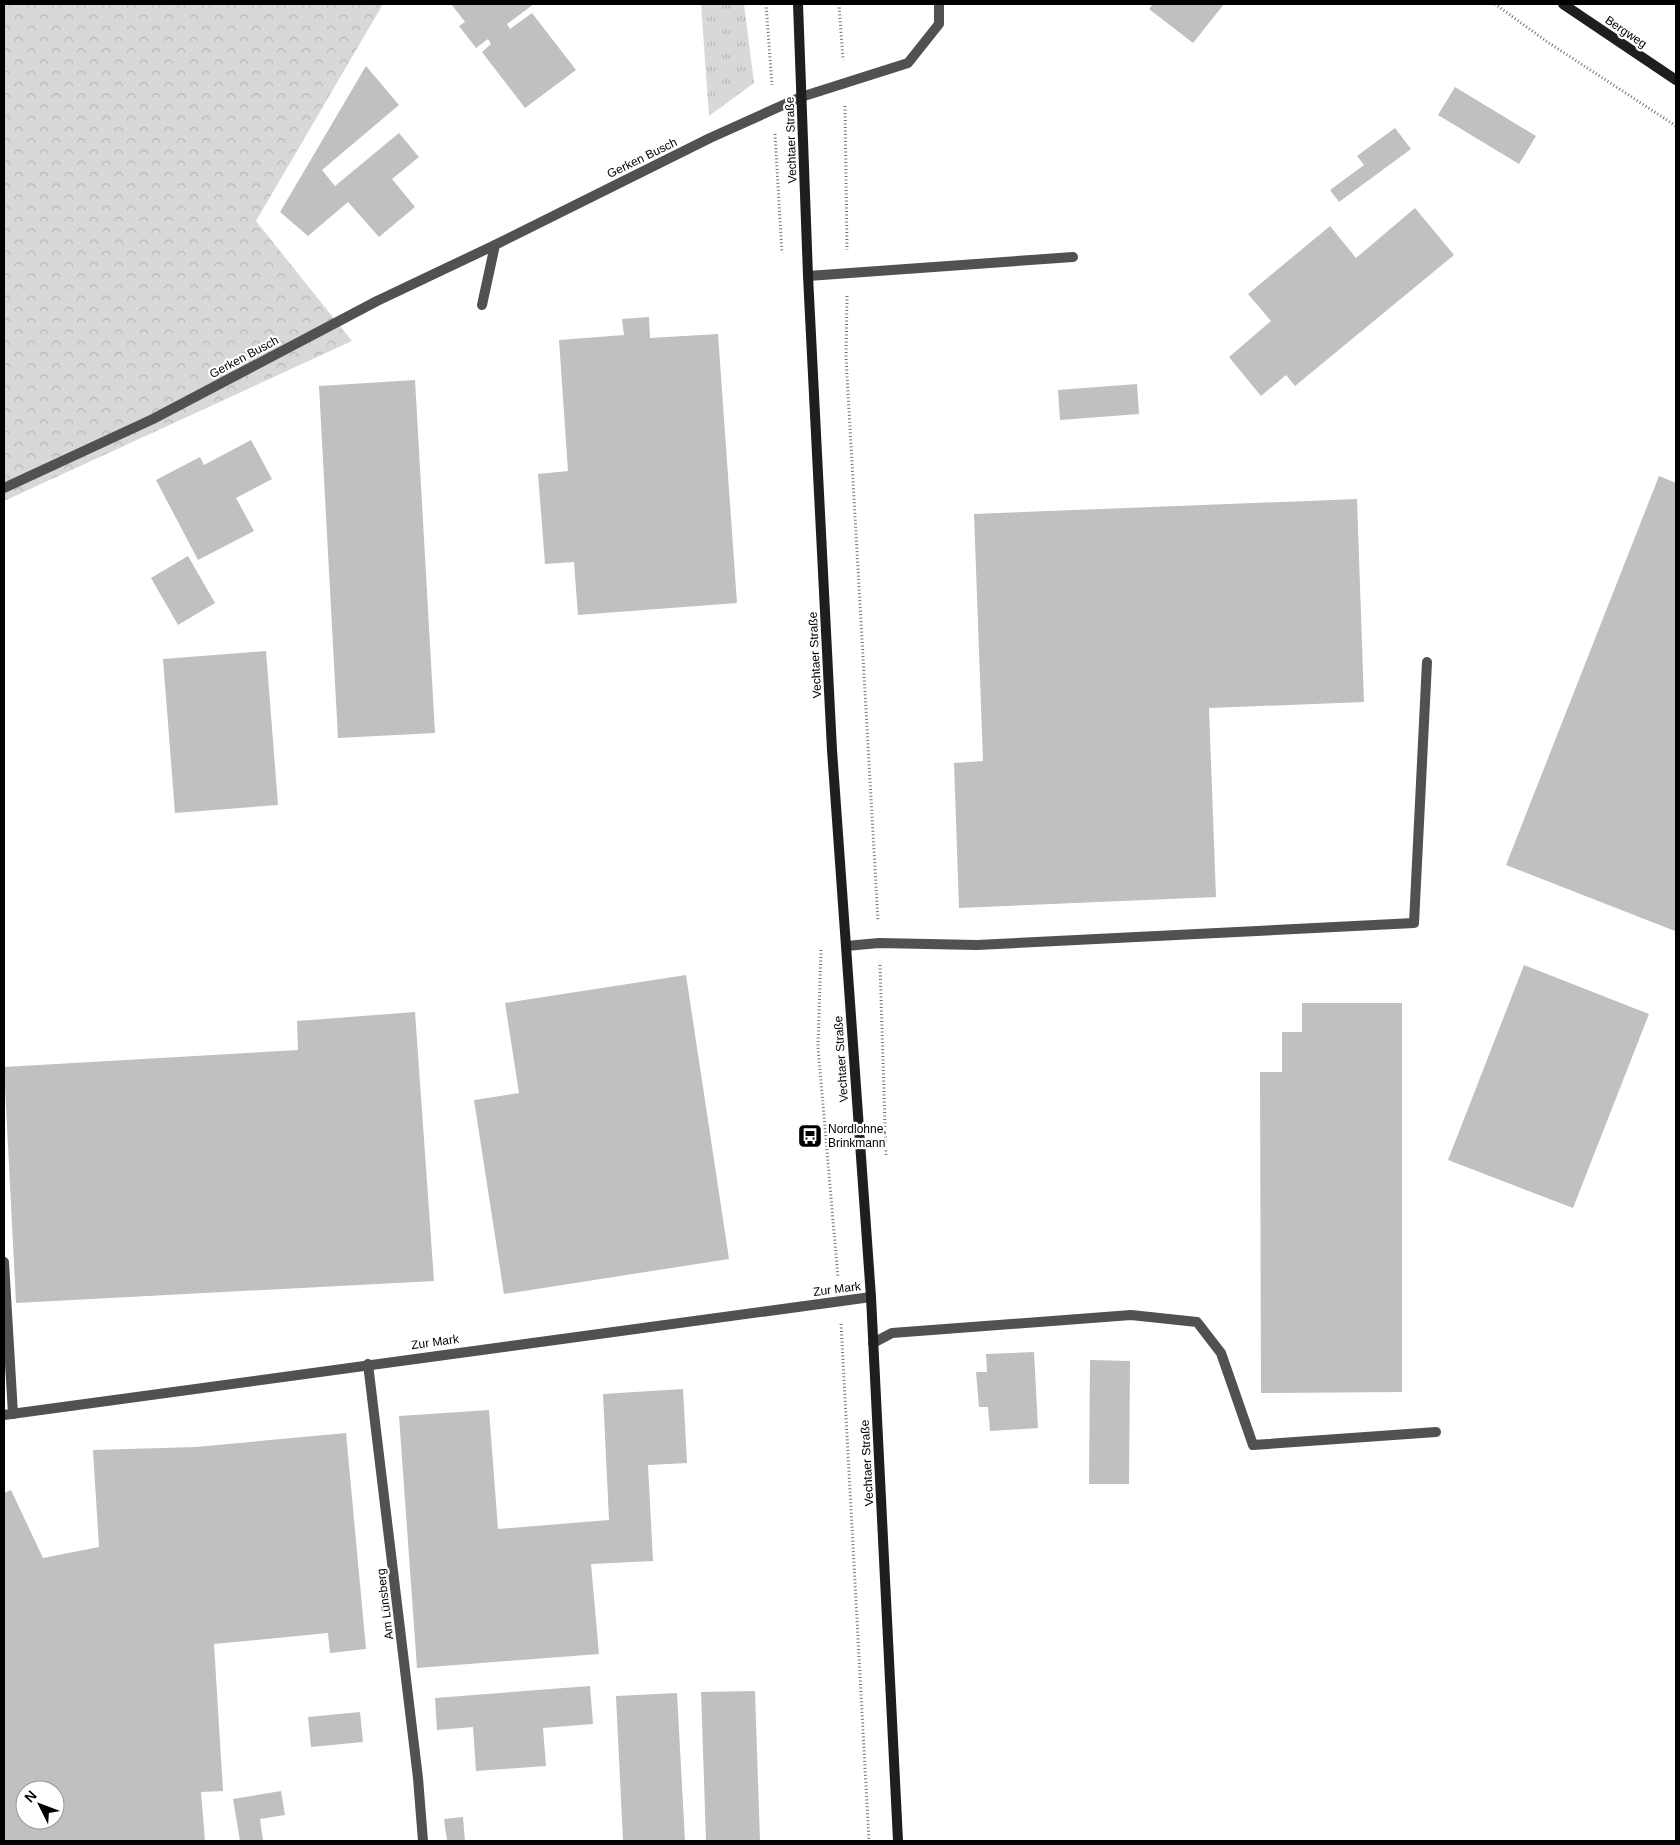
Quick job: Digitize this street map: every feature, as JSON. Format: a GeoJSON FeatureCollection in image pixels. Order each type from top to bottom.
{"type":"FeatureCollection","features":[{"type":"Feature","properties":{"kind":"main road","name":"Vechtaer Straße"},"geometry":{"type":"LineString","coordinates":[[798,4],[808,276],[832,750],[871,1297],[898,1841]]}},
{"type":"Feature","properties":{"kind":"main road","name":"Bergweg"},"geometry":{"type":"LineString","coordinates":[[1563,4],[1676,80]]}},
{"type":"Feature","properties":{"kind":"street","name":"Gerken Busch"},"geometry":{"type":"LineString","coordinates":[[4,488],[153,419],[377,301],[495,245],[710,138],[801,97],[908,63],[939,24],[939,4]]}},
{"type":"Feature","properties":{"kind":"street"},"geometry":{"type":"LineString","coordinates":[[482,305],[495,245]]}},
{"type":"Feature","properties":{"kind":"street"},"geometry":{"type":"LineString","coordinates":[[808,276],[1074,257]]}},
{"type":"Feature","properties":{"kind":"street"},"geometry":{"type":"LineString","coordinates":[[846,946],[879,943],[978,945],[1414,923],[1427,662]]}},
{"type":"Feature","properties":{"kind":"street"},"geometry":{"type":"LineString","coordinates":[[4,1262],[9,1414]]}},
{"type":"Feature","properties":{"kind":"street","name":"Zur Mark"},"geometry":{"type":"LineString","coordinates":[[9,1414],[871,1297]]}},
{"type":"Feature","properties":{"kind":"street"},"geometry":{"type":"LineString","coordinates":[[873,1343],[892,1334],[1131,1315],[1197,1322],[1221,1353],[1253,1444],[1436,1432]]}},
{"type":"Feature","properties":{"kind":"street","name":"Am Lünsberg"},"geometry":{"type":"LineString","coordinates":[[368,1364],[418,1778],[423,1841]]}},
{"type":"Feature","properties":{"kind":"path"},"geometry":{"type":"LineString","coordinates":[[766,4],[782,259]]}},
{"type":"Feature","properties":{"kind":"path"},"geometry":{"type":"LineString","coordinates":[[1495,4],[1546,41],[1676,126]]}},
{"type":"Feature","properties":{"kind":"path"},"geometry":{"type":"LineString","coordinates":[[820,945],[818,1047],[840,1301],[868,1841]]}},
{"type":"Feature","properties":{"kind":"green space"},"geometry":{"type":"Polygon","coordinates":[[[4,4],[383,4],[256,221],[352,341],[4,501],[4,4]]]}},
{"type":"Feature","properties":{"kind":"green space"},"geometry":{"type":"Polygon","coordinates":[[[701,4],[744,4],[754,83],[709,116],[701,4]]]}},
{"type":"Feature","properties":{"kind":"building"},"geometry":{"type":"Polygon","coordinates":[[[451,4],[534,4],[507,24],[510,29],[532,13],[576,70],[525,108],[482,52],[491,44],[488,39],[476,48],[459,26],[465,22],[451,4]]]}},
{"type":"Feature","properties":{"kind":"building"},"geometry":{"type":"Polygon","coordinates":[[[1153,4],[1224,4],[1193,43],[1149,9],[1153,4]]]}},
{"type":"Feature","properties":{"kind":"building"},"geometry":{"type":"Polygon","coordinates":[[[366,66],[399,105],[322,170],[335,186],[399,133],[419,157],[392,179],[415,207],[379,237],[348,202],[308,236],[280,212],[366,66]]]}},
{"type":"Feature","properties":{"kind":"building"},"geometry":{"type":"Polygon","coordinates":[[[1455,87],[1536,136],[1519,164],[1438,115],[1455,87]]]}},
{"type":"Feature","properties":{"kind":"building"},"geometry":{"type":"Polygon","coordinates":[[[1395,128],[1411,149],[1339,202],[1330,190],[1364,165],[1357,156],[1395,128]]]}},
{"type":"Feature","properties":{"kind":"building"},"geometry":{"type":"Polygon","coordinates":[[[1415,208],[1454,255],[1295,386],[1286,375],[1261,396],[1229,357],[1271,321],[1248,294],[1330,226],[1356,258],[1415,208]]]}},
{"type":"Feature","properties":{"kind":"building"},"geometry":{"type":"Polygon","coordinates":[[[649,317],[650,338],[718,334],[737,603],[578,615],[574,562],[545,564],[538,474],[568,471],[559,340],[624,335],[622,319],[649,317]]]}},
{"type":"Feature","properties":{"kind":"building"},"geometry":{"type":"Polygon","coordinates":[[[415,380],[435,733],[338,738],[319,386],[415,380]]]}},
{"type":"Feature","properties":{"kind":"building"},"geometry":{"type":"Polygon","coordinates":[[[1137,384],[1139,414],[1060,420],[1058,390],[1137,384]]]}},
{"type":"Feature","properties":{"kind":"building"},"geometry":{"type":"Polygon","coordinates":[[[251,440],[272,479],[236,498],[254,531],[198,560],[156,480],[200,457],[204,465],[251,440]]]}},
{"type":"Feature","properties":{"kind":"building"},"geometry":{"type":"Polygon","coordinates":[[[1659,476],[1676,483],[1675,931],[1506,865],[1659,476]]]}},
{"type":"Feature","properties":{"kind":"building"},"geometry":{"type":"Polygon","coordinates":[[[1357,499],[1364,702],[1209,708],[1216,897],[959,908],[954,763],[983,761],[974,514],[1357,499]]]}},
{"type":"Feature","properties":{"kind":"building"},"geometry":{"type":"Polygon","coordinates":[[[188,556],[215,603],[178,625],[151,578],[188,556]]]}},
{"type":"Feature","properties":{"kind":"building"},"geometry":{"type":"Polygon","coordinates":[[[266,651],[278,805],[175,813],[163,659],[266,651]]]}},
{"type":"Feature","properties":{"kind":"building"},"geometry":{"type":"Polygon","coordinates":[[[1524,965],[1649,1014],[1573,1208],[1448,1160],[1524,965]]]}},
{"type":"Feature","properties":{"kind":"building"},"geometry":{"type":"Polygon","coordinates":[[[686,975],[729,1259],[504,1294],[474,1100],[519,1093],[505,1003],[686,975]]]}},
{"type":"Feature","properties":{"kind":"building"},"geometry":{"type":"Polygon","coordinates":[[[1302,1003],[1402,1003],[1402,1392],[1261,1393],[1260,1072],[1282,1072],[1282,1032],[1302,1032],[1302,1003]]]}},
{"type":"Feature","properties":{"kind":"building"},"geometry":{"type":"Polygon","coordinates":[[[415,1012],[434,1281],[16,1303],[4,1067],[298,1050],[297,1021],[415,1012]]]}},
{"type":"Feature","properties":{"kind":"building"},"geometry":{"type":"Polygon","coordinates":[[[1034,1352],[1038,1428],[990,1431],[988,1407],[979,1407],[976,1372],[987,1372],[986,1354],[1034,1352]]]}},
{"type":"Feature","properties":{"kind":"building"},"geometry":{"type":"Polygon","coordinates":[[[1090,1360],[1130,1361],[1129,1484],[1089,1484],[1090,1360]]]}},
{"type":"Feature","properties":{"kind":"building"},"geometry":{"type":"Polygon","coordinates":[[[683,1389],[687,1463],[648,1465],[653,1561],[591,1564],[599,1654],[417,1668],[399,1416],[489,1410],[498,1529],[609,1520],[603,1394],[683,1389]]]}},
{"type":"Feature","properties":{"kind":"building"},"geometry":{"type":"Polygon","coordinates":[[[346,1433],[366,1649],[330,1653],[328,1633],[214,1644],[223,1791],[201,1792],[205,1841],[4,1841],[4,1493],[11,1490],[43,1558],[99,1547],[93,1450],[196,1447],[346,1433]]]}},
{"type":"Feature","properties":{"kind":"building"},"geometry":{"type":"Polygon","coordinates":[[[590,1686],[593,1724],[543,1728],[546,1766],[476,1771],[473,1727],[437,1730],[435,1698],[590,1686]]]}},
{"type":"Feature","properties":{"kind":"building"},"geometry":{"type":"Polygon","coordinates":[[[755,1691],[760,1841],[706,1841],[701,1692],[755,1691]]]}},
{"type":"Feature","properties":{"kind":"building"},"geometry":{"type":"Polygon","coordinates":[[[677,1693],[685,1841],[623,1841],[616,1696],[677,1693]]]}},
{"type":"Feature","properties":{"kind":"building"},"geometry":{"type":"Polygon","coordinates":[[[360,1712],[363,1742],[311,1747],[308,1717],[360,1712]]]}},
{"type":"Feature","properties":{"kind":"building"},"geometry":{"type":"Polygon","coordinates":[[[281,1791],[285,1815],[260,1819],[263,1841],[240,1841],[233,1799],[281,1791]]]}},
{"type":"Feature","properties":{"kind":"building"},"geometry":{"type":"Polygon","coordinates":[[[463,1817],[465,1841],[447,1841],[444,1819],[463,1817]]]}},
{"type":"Feature","properties":{"kind":"place","name":"Nordlohne, Brinkmann"},"geometry":{"type":"Point","coordinates":[810,1136]}}]}
